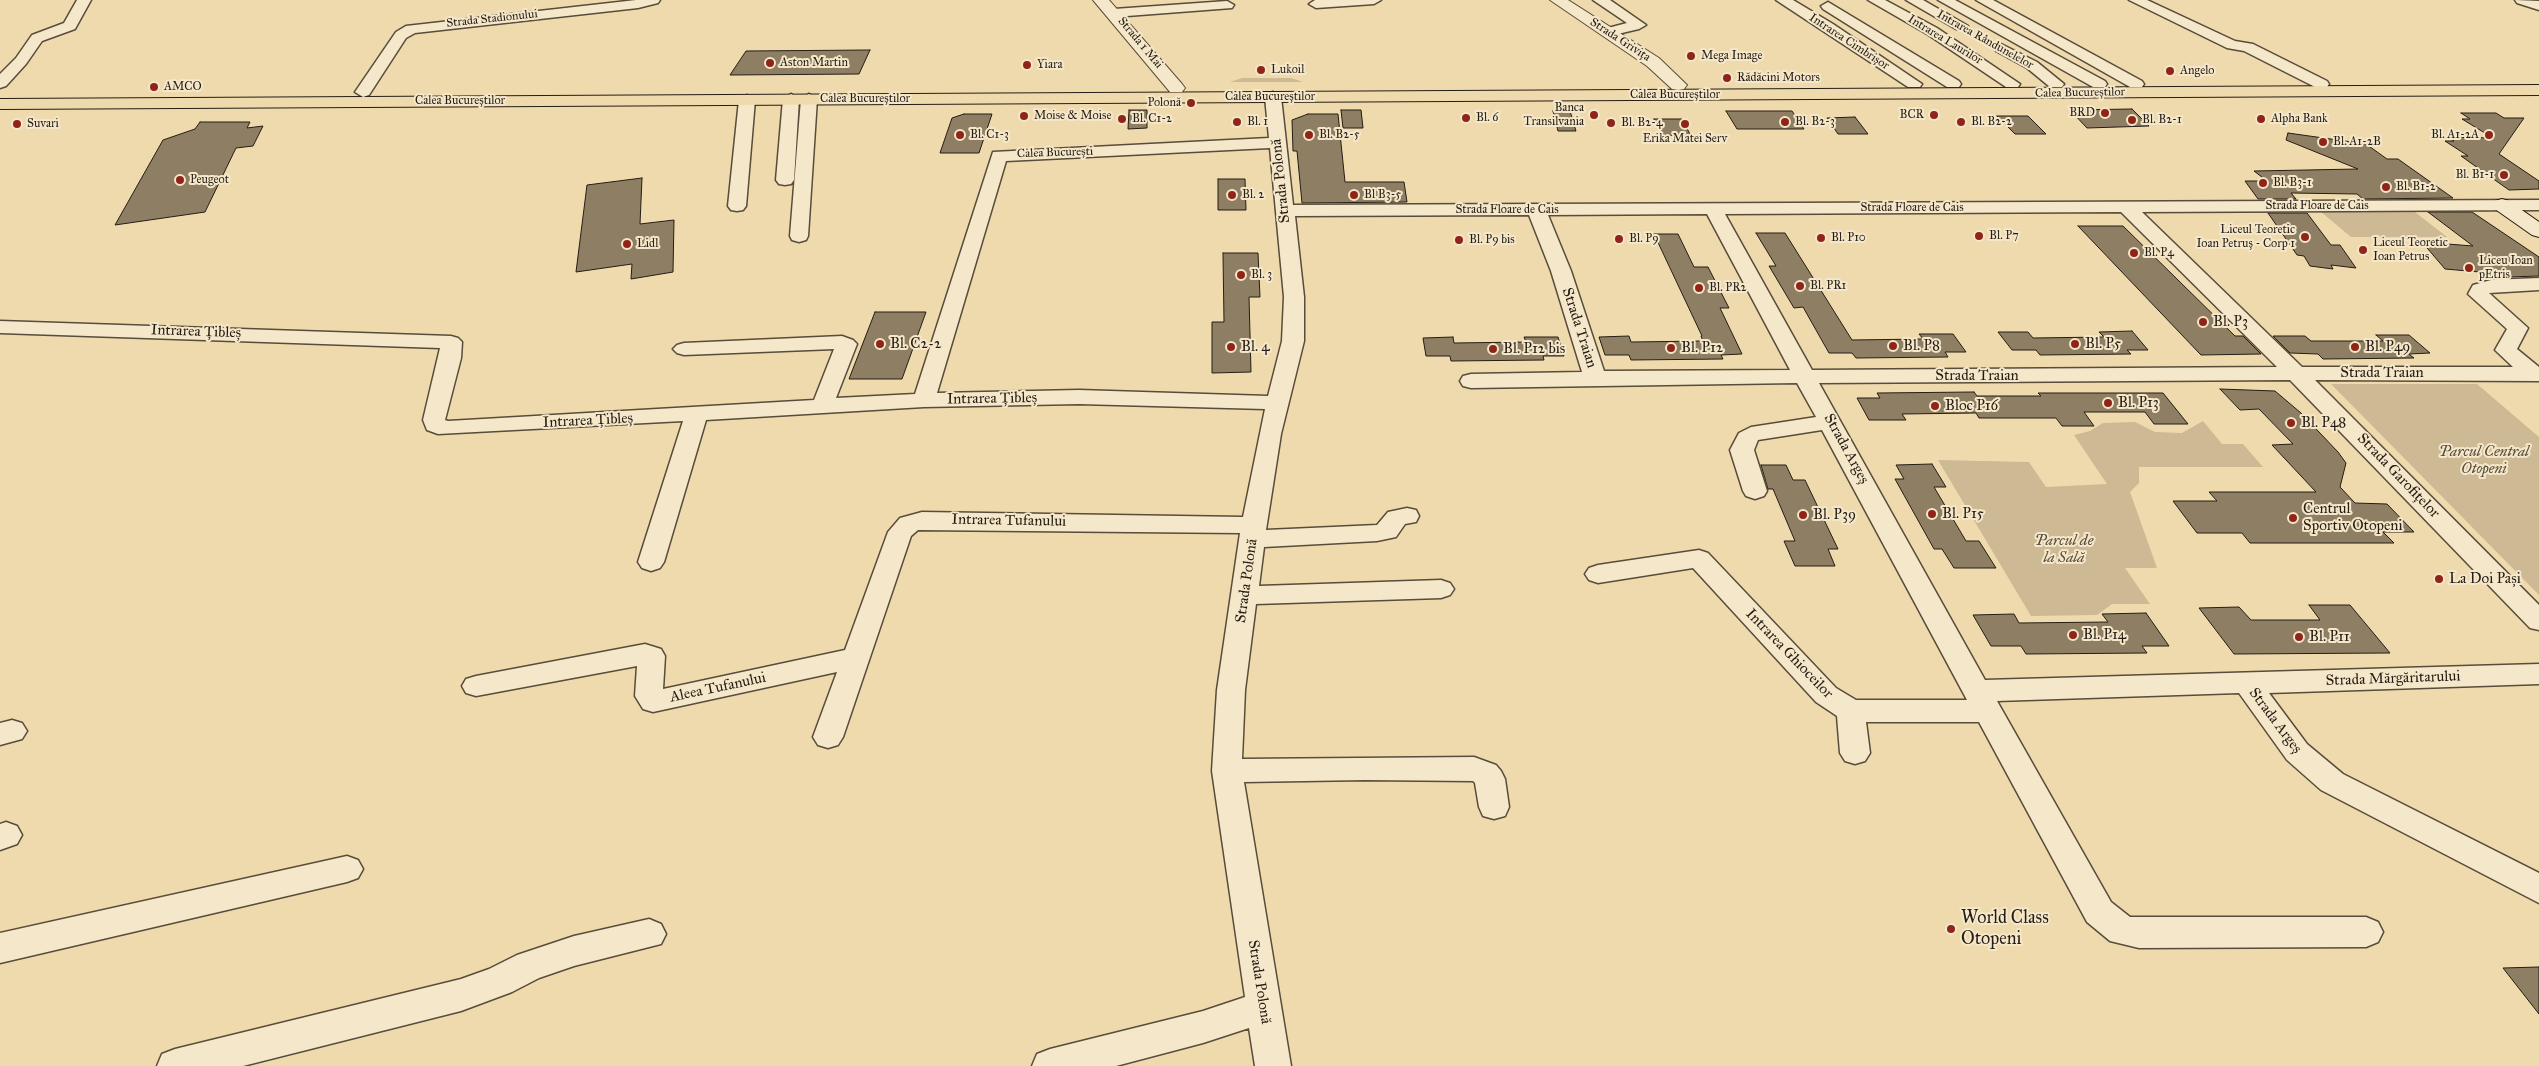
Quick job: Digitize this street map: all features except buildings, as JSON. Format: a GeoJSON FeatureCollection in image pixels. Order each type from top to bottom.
{"type":"FeatureCollection","features":[{"type":"Feature","properties":{"kind":"highway","name":"Calea Bucureștilor"},"geometry":{"type":"LineString","coordinates":[[0,102],[364,92],[1914,84],[2539,83]]}},
{"type":"Feature","properties":{"kind":"highway","name":"Calea Bucureștilor"},"geometry":{"type":"LineString","coordinates":[[0,102],[747,100],[2539,90]]}},
{"type":"Feature","properties":{"kind":"street"},"geometry":{"type":"LineString","coordinates":[[0,83],[21,61],[37,38],[73,23],[84,0]]}},
{"type":"Feature","properties":{"kind":"street","name":"Strada Stadionului"},"geometry":{"type":"LineString","coordinates":[[364,92],[401,35],[411,29],[638,4],[653,0]]}},
{"type":"Feature","properties":{"kind":"street","name":"Strada 1 Mai"},"geometry":{"type":"LineString","coordinates":[[1101,0],[1176,88]]}},
{"type":"Feature","properties":{"kind":"street"},"geometry":{"type":"LineString","coordinates":[[1316,4],[1374,0]]}},
{"type":"Feature","properties":{"kind":"street","name":"Strada Grivița"},"geometry":{"type":"LineString","coordinates":[[1558,0],[1653,62],[1678,85]]}},
{"type":"Feature","properties":{"kind":"street"},"geometry":{"type":"LineString","coordinates":[[1600,0],[1639,25],[1609,32]]}},
{"type":"Feature","properties":{"kind":"street","name":"Intrarea Cimbrișor"},"geometry":{"type":"LineString","coordinates":[[1783,0],[1914,84]]}},
{"type":"Feature","properties":{"kind":"street","name":"Intrarea Laurilor"},"geometry":{"type":"LineString","coordinates":[[1875,0],[1940,36],[2012,84]]}},
{"type":"Feature","properties":{"kind":"street","name":"Intrarea Rândunelelor"},"geometry":{"type":"LineString","coordinates":[[1913,0],[1976,34]]}},
{"type":"Feature","properties":{"kind":"street"},"geometry":{"type":"LineString","coordinates":[[1946,0],[2099,84]]}},
{"type":"Feature","properties":{"kind":"street"},"geometry":{"type":"LineString","coordinates":[[1984,0],[2136,84]]}},
{"type":"Feature","properties":{"kind":"street"},"geometry":{"type":"LineString","coordinates":[[2136,0],[2232,45],[2248,47],[2321,84]]}},
{"type":"Feature","properties":{"kind":"street"},"geometry":{"type":"LineString","coordinates":[[2522,0],[2539,6]]}},
{"type":"Feature","properties":{"kind":"street"},"geometry":{"type":"LineString","coordinates":[[1114,13],[1227,5]]}},
{"type":"Feature","properties":{"kind":"street"},"geometry":{"type":"LineString","coordinates":[[1828,6],[1953,84]]}},
{"type":"Feature","properties":{"kind":"street","name":"Intrarea Rândunelelor"},"geometry":{"type":"LineString","coordinates":[[1991,42],[2032,66],[2056,84]]}},
{"type":"Feature","properties":{"kind":"street","name":"Strada Polonă"},"geometry":{"type":"LineString","coordinates":[[1273,97],[1294,297],[1294,323],[1290,357],[1269,442],[1254,532],[1228,718],[1227,771],[1273,1066]]}},
{"type":"Feature","properties":{"kind":"street"},"geometry":{"type":"LineString","coordinates":[[785,180],[790,99]]}},
{"type":"Feature","properties":{"kind":"street"},"geometry":{"type":"LineString","coordinates":[[799,236],[809,99]]}},
{"type":"Feature","properties":{"kind":"street"},"geometry":{"type":"LineString","coordinates":[[737,206],[747,100]]}},
{"type":"Feature","properties":{"kind":"street","name":"Calea București"},"geometry":{"type":"LineString","coordinates":[[924,400],[999,156],[1277,143]]}},
{"type":"Feature","properties":{"kind":"street"},"geometry":{"type":"LineString","coordinates":[[2502,205],[2539,231]]}},
{"type":"Feature","properties":{"kind":"street","name":"Strada Floare de Cais"},"geometry":{"type":"LineString","coordinates":[[1284,211],[2539,205]]}},
{"type":"Feature","properties":{"kind":"street","name":"Strada Garofițelor"},"geometry":{"type":"LineString","coordinates":[[2126,207],[2296,373],[2539,621]]}},
{"type":"Feature","properties":{"kind":"street","name":"Strada Traian"},"geometry":{"type":"LineString","coordinates":[[1536,209],[1561,271],[1595,378],[2296,373],[2536,374]]}},
{"type":"Feature","properties":{"kind":"street","name":"Strada Argeș"},"geometry":{"type":"LineString","coordinates":[[1713,209],[1983,701],[2246,682],[2297,752],[2332,782],[2539,888]]}},
{"type":"Feature","properties":{"kind":"street"},"geometry":{"type":"LineString","coordinates":[[2536,374],[2506,350],[2518,328],[2478,294],[2480,289],[2491,286],[2539,284]]}},
{"type":"Feature","properties":{"kind":"street","name":"Intrarea Țibleș"},"geometry":{"type":"LineString","coordinates":[[0,327],[451,342],[450,358],[434,420],[435,425],[438,427],[696,415],[924,400],[1079,397],[1278,403]]}},
{"type":"Feature","properties":{"kind":"street"},"geometry":{"type":"LineString","coordinates":[[684,349],[842,342],[846,344],[822,407]]}},
{"type":"Feature","properties":{"kind":"street"},"geometry":{"type":"LineString","coordinates":[[1471,381],[1595,378]]}},
{"type":"Feature","properties":{"kind":"street"},"geometry":{"type":"LineString","coordinates":[[651,562],[696,415]]}},
{"type":"Feature","properties":{"kind":"street"},"geometry":{"type":"LineString","coordinates":[[1755,490],[1742,450],[1743,444],[1751,434],[1831,422]]}},
{"type":"Feature","properties":{"kind":"street","name":"Intrarea Tufanului"},"geometry":{"type":"LineString","coordinates":[[828,737],[900,532],[909,524],[922,520],[1254,532],[1377,533],[1387,531],[1397,518],[1407,516]]}},
{"type":"Feature","properties":{"kind":"street","name":"Intrarea Ghioceilor"},"geometry":{"type":"LineString","coordinates":[[1598,574],[1699,559],[1826,695],[1852,711]]}},
{"type":"Feature","properties":{"kind":"street"},"geometry":{"type":"LineString","coordinates":[[1245,595],[1441,589]]}},
{"type":"Feature","properties":{"kind":"street","name":"Aleea Tufanului"},"geometry":{"type":"LineString","coordinates":[[476,686],[645,654],[651,656],[649,696],[653,700],[664,700],[856,658]]}},
{"type":"Feature","properties":{"kind":"street","name":"Strada Mărgăritarului"},"geometry":{"type":"LineString","coordinates":[[2246,682],[2539,674]]}},
{"type":"Feature","properties":{"kind":"street"},"geometry":{"type":"LineString","coordinates":[[1854,753],[1852,711],[1983,701],[2090,899],[2104,918],[2122,931],[2158,935],[2366,932]]}},
{"type":"Feature","properties":{"kind":"street"},"geometry":{"type":"LineString","coordinates":[[1227,771],[1366,768],[1474,769],[1484,773],[1490,779],[1494,807]]}},
{"type":"Feature","properties":{"kind":"street"},"geometry":{"type":"LineString","coordinates":[[0,948],[348,869]]}},
{"type":"Feature","properties":{"kind":"street"},"geometry":{"type":"LineString","coordinates":[[175,1066],[460,995],[500,981],[529,966],[574,952],[649,934]]}},
{"type":"Feature","properties":{"kind":"street"},"geometry":{"type":"LineString","coordinates":[[1050,1066],[1203,1027],[1263,1007]]}},
{"type":"Feature","properties":{"kind":"green space"},"geometry":{"type":"Polygon","coordinates":[[[1242,78],[1291,78],[1303,82],[1230,82],[1242,78]]]}},
{"type":"Feature","properties":{"kind":"green space"},"geometry":{"type":"Polygon","coordinates":[[[2321,212],[2415,212],[2447,237],[2351,237],[2321,212]]]}},
{"type":"Feature","properties":{"kind":"green space","name":"Parcul Central Otopeni"},"geometry":{"type":"Polygon","coordinates":[[[2331,384],[2477,384],[2539,437],[2539,595],[2331,384]]]}},
{"type":"Feature","properties":{"kind":"green space","name":"Parcul de la Sală"},"geometry":{"type":"Polygon","coordinates":[[[2203,421],[2222,444],[2243,444],[2263,467],[2139,467],[2139,483],[2130,492],[2157,568],[2125,568],[2150,604],[2112,604],[2097,615],[2031,616],[1938,460],[2029,462],[2046,487],[2107,484],[2074,435],[2090,431],[2103,423],[2135,422],[2155,432],[2182,433],[2203,421]]]}},
{"type":"Feature","properties":{"kind":"place","name":"Mega Image"},"geometry":{"type":"Point","coordinates":[1691,56]}},
{"type":"Feature","properties":{"kind":"place","name":"Aston Martin"},"geometry":{"type":"Point","coordinates":[770,63]}},
{"type":"Feature","properties":{"kind":"place","name":"Yiara"},"geometry":{"type":"Point","coordinates":[1027,65]}},
{"type":"Feature","properties":{"kind":"place","name":"Lukoil"},"geometry":{"type":"Point","coordinates":[1261,70]}},
{"type":"Feature","properties":{"kind":"place","name":"Angelo"},"geometry":{"type":"Point","coordinates":[2170,71]}},
{"type":"Feature","properties":{"kind":"place","name":"Rădăcini Motors"},"geometry":{"type":"Point","coordinates":[1727,78]}},
{"type":"Feature","properties":{"kind":"place","name":"AMCO"},"geometry":{"type":"Point","coordinates":[154,87]}},
{"type":"Feature","properties":{"kind":"place","name":"Polonă"},"geometry":{"type":"Point","coordinates":[1191,103]}},
{"type":"Feature","properties":{"kind":"place","name":"BRD"},"geometry":{"type":"Point","coordinates":[2105,113]}},
{"type":"Feature","properties":{"kind":"place","name":"Banca Transilvania"},"geometry":{"type":"Point","coordinates":[1594,115]}},
{"type":"Feature","properties":{"kind":"place","name":"BCR"},"geometry":{"type":"Point","coordinates":[1934,115]}},
{"type":"Feature","properties":{"kind":"place","name":"Moise & Moise"},"geometry":{"type":"Point","coordinates":[1024,116]}},
{"type":"Feature","properties":{"kind":"place","name":"Bl. 6"},"geometry":{"type":"Point","coordinates":[1466,118]}},
{"type":"Feature","properties":{"kind":"place","name":"Bl. C1-2"},"geometry":{"type":"Point","coordinates":[1122,119]}},
{"type":"Feature","properties":{"kind":"place","name":"Alpha Bank"},"geometry":{"type":"Point","coordinates":[2261,119]}},
{"type":"Feature","properties":{"kind":"place","name":"Bl. B2-1"},"geometry":{"type":"Point","coordinates":[2132,120]}},
{"type":"Feature","properties":{"kind":"place","name":"Bl. 1"},"geometry":{"type":"Point","coordinates":[1237,122]}},
{"type":"Feature","properties":{"kind":"place","name":"Bl. B2-3"},"geometry":{"type":"Point","coordinates":[1785,122]}},
{"type":"Feature","properties":{"kind":"place","name":"Bl. B2-2"},"geometry":{"type":"Point","coordinates":[1961,122]}},
{"type":"Feature","properties":{"kind":"place","name":"Bl. B2-4"},"geometry":{"type":"Point","coordinates":[1611,123]}},
{"type":"Feature","properties":{"kind":"place","name":"Suvari"},"geometry":{"type":"Point","coordinates":[17,124]}},
{"type":"Feature","properties":{"kind":"place","name":"Erika Matei Serv"},"geometry":{"type":"Point","coordinates":[1685,124]}},
{"type":"Feature","properties":{"kind":"place","name":"Bl. C1-3"},"geometry":{"type":"Point","coordinates":[960,135]}},
{"type":"Feature","properties":{"kind":"place","name":"Bl. B2-5"},"geometry":{"type":"Point","coordinates":[1309,135]}},
{"type":"Feature","properties":{"kind":"place","name":"Bl. A1-2A"},"geometry":{"type":"Point","coordinates":[2489,135]}},
{"type":"Feature","properties":{"kind":"place","name":"Bl. A1-2B"},"geometry":{"type":"Point","coordinates":[2323,142]}},
{"type":"Feature","properties":{"kind":"place","name":"Bl. B1-1"},"geometry":{"type":"Point","coordinates":[2504,175]}},
{"type":"Feature","properties":{"kind":"place","name":"Peugeot"},"geometry":{"type":"Point","coordinates":[180,180]}},
{"type":"Feature","properties":{"kind":"place","name":"Bl. B3-1"},"geometry":{"type":"Point","coordinates":[2263,183]}},
{"type":"Feature","properties":{"kind":"place","name":"Bl. B1-2"},"geometry":{"type":"Point","coordinates":[2386,187]}},
{"type":"Feature","properties":{"kind":"place","name":"Bl. 2"},"geometry":{"type":"Point","coordinates":[1232,195]}},
{"type":"Feature","properties":{"kind":"place","name":"Bl B3-5"},"geometry":{"type":"Point","coordinates":[1354,195]}},
{"type":"Feature","properties":{"kind":"place","name":"Bl. P7"},"geometry":{"type":"Point","coordinates":[1979,236]}},
{"type":"Feature","properties":{"kind":"place","name":"Liceul Teoretic Ioan Petruș - Corp 1"},"geometry":{"type":"Point","coordinates":[2305,237]}},
{"type":"Feature","properties":{"kind":"place","name":"Bl. P10"},"geometry":{"type":"Point","coordinates":[1821,238]}},
{"type":"Feature","properties":{"kind":"place","name":"Bl. P9"},"geometry":{"type":"Point","coordinates":[1619,239]}},
{"type":"Feature","properties":{"kind":"place","name":"Bl. P9 bis"},"geometry":{"type":"Point","coordinates":[1459,240]}},
{"type":"Feature","properties":{"kind":"place","name":"Lidl"},"geometry":{"type":"Point","coordinates":[627,244]}},
{"type":"Feature","properties":{"kind":"place","name":"Liceul Teoretic Ioan Petrus"},"geometry":{"type":"Point","coordinates":[2363,250]}},
{"type":"Feature","properties":{"kind":"place","name":"Bl. P4"},"geometry":{"type":"Point","coordinates":[2134,253]}},
{"type":"Feature","properties":{"kind":"place","name":"Liceu Ioan pEtris"},"geometry":{"type":"Point","coordinates":[2469,268]}},
{"type":"Feature","properties":{"kind":"place","name":"Bl. 3"},"geometry":{"type":"Point","coordinates":[1241,275]}},
{"type":"Feature","properties":{"kind":"place","name":"Bl. PR1"},"geometry":{"type":"Point","coordinates":[1800,286]}},
{"type":"Feature","properties":{"kind":"place","name":"Bl. PR2"},"geometry":{"type":"Point","coordinates":[1699,288]}},
{"type":"Feature","properties":{"kind":"place","name":"Bl. P3"},"geometry":{"type":"Point","coordinates":[2203,322]}},
{"type":"Feature","properties":{"kind":"place","name":"Bl. C2-2"},"geometry":{"type":"Point","coordinates":[880,344]}},
{"type":"Feature","properties":{"kind":"place","name":"Bl. P5"},"geometry":{"type":"Point","coordinates":[2075,344]}},
{"type":"Feature","properties":{"kind":"place","name":"Bl. P8"},"geometry":{"type":"Point","coordinates":[1893,346]}},
{"type":"Feature","properties":{"kind":"place","name":"Bl. 4"},"geometry":{"type":"Point","coordinates":[1231,347]}},
{"type":"Feature","properties":{"kind":"place","name":"Bl. P49"},"geometry":{"type":"Point","coordinates":[2355,347]}},
{"type":"Feature","properties":{"kind":"place","name":"Bl. P12"},"geometry":{"type":"Point","coordinates":[1671,348]}},
{"type":"Feature","properties":{"kind":"place","name":"Bl. P12 bis"},"geometry":{"type":"Point","coordinates":[1493,349]}},
{"type":"Feature","properties":{"kind":"place","name":"Bl. P13"},"geometry":{"type":"Point","coordinates":[2108,403]}},
{"type":"Feature","properties":{"kind":"place","name":"Bloc P16"},"geometry":{"type":"Point","coordinates":[1935,406]}},
{"type":"Feature","properties":{"kind":"place","name":"Bl. P48"},"geometry":{"type":"Point","coordinates":[2291,423]}},
{"type":"Feature","properties":{"kind":"place","name":"Bl. P15"},"geometry":{"type":"Point","coordinates":[1932,514]}},
{"type":"Feature","properties":{"kind":"place","name":"Bl. P39"},"geometry":{"type":"Point","coordinates":[1803,515]}},
{"type":"Feature","properties":{"kind":"place","name":"Centrul Sportiv Otopeni"},"geometry":{"type":"Point","coordinates":[2293,518]}},
{"type":"Feature","properties":{"kind":"place","name":"La Doi Pași"},"geometry":{"type":"Point","coordinates":[2439,579]}},
{"type":"Feature","properties":{"kind":"place","name":"Bl. P14"},"geometry":{"type":"Point","coordinates":[2073,635]}},
{"type":"Feature","properties":{"kind":"place","name":"Bl. P11"},"geometry":{"type":"Point","coordinates":[2299,637]}},
{"type":"Feature","properties":{"kind":"place","name":"World Class Otopeni"},"geometry":{"type":"Point","coordinates":[1951,929]}}]}
